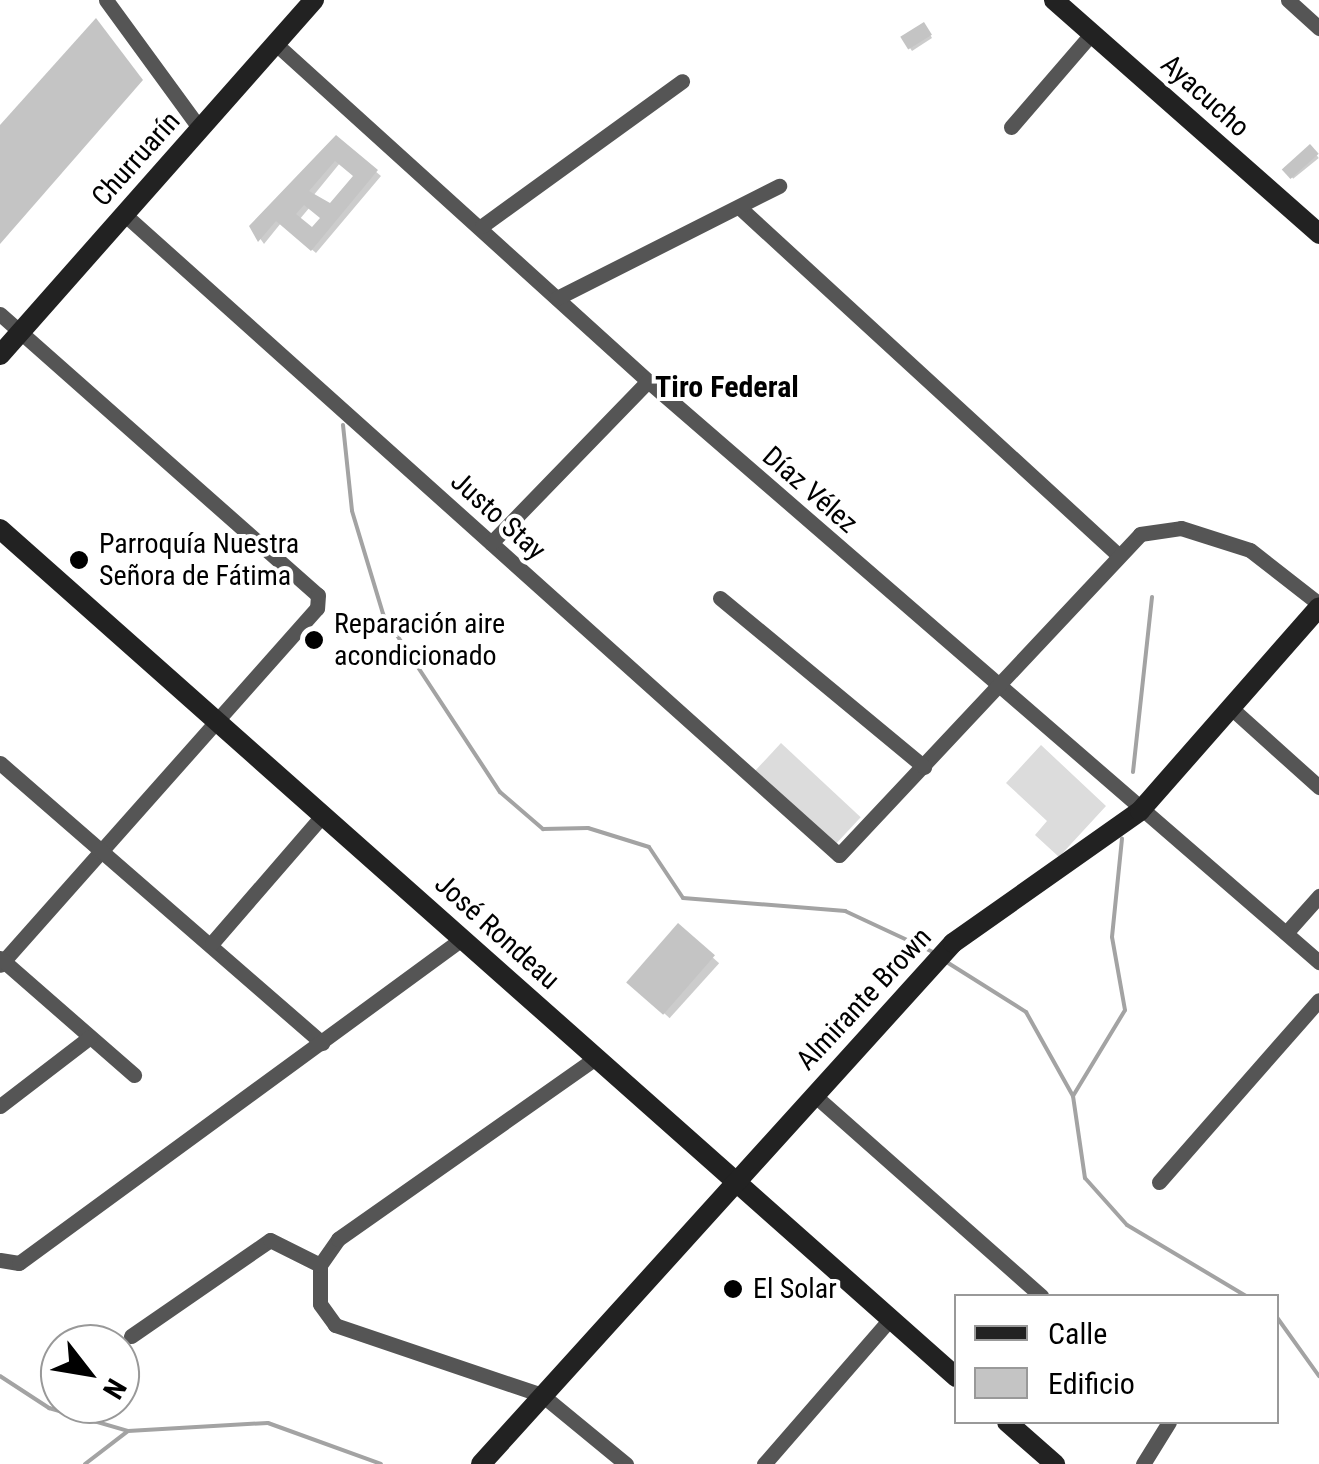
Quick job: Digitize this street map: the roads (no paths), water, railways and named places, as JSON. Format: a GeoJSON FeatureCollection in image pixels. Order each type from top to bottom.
{"type":"FeatureCollection","features":[{"type":"Feature","properties":{"kind":"street"},"geometry":{"type":"LineString","coordinates":[[106,0],[200,129]]}},
{"type":"Feature","properties":{"kind":"street","name":"Ayacucho"},"geometry":{"type":"LineString","coordinates":[[1054,0],[1319,234]]}},
{"type":"Feature","properties":{"kind":"street"},"geometry":{"type":"LineString","coordinates":[[1288,0],[1319,28]]}},
{"type":"Feature","properties":{"kind":"street","name":"Churruarín"},"geometry":{"type":"LineString","coordinates":[[0,355],[278,45],[311,1]]}},
{"type":"Feature","properties":{"kind":"street"},"geometry":{"type":"LineString","coordinates":[[1011,127],[1092,33]]}},
{"type":"Feature","properties":{"kind":"street","name":"Díaz Vélez"},"geometry":{"type":"LineString","coordinates":[[278,45],[482,226],[648,381],[998,689],[1319,962]]}},
{"type":"Feature","properties":{"kind":"street"},"geometry":{"type":"LineString","coordinates":[[482,226],[682,81]]}},
{"type":"Feature","properties":{"kind":"street"},"geometry":{"type":"LineString","coordinates":[[558,298],[779,186]]}},
{"type":"Feature","properties":{"kind":"street"},"geometry":{"type":"LineString","coordinates":[[739,207],[1116,553]]}},
{"type":"Feature","properties":{"kind":"street","name":"Justo Stay"},"geometry":{"type":"LineString","coordinates":[[124,214],[839,855],[924,767]]}},
{"type":"Feature","properties":{"kind":"street"},"geometry":{"type":"LineString","coordinates":[[0,314],[318,595],[317,608],[2,962],[134,1075]]}},
{"type":"Feature","properties":{"kind":"street"},"geometry":{"type":"LineString","coordinates":[[491,543],[648,381]]}},
{"type":"Feature","properties":{"kind":"street"},"geometry":{"type":"LineString","coordinates":[[720,598],[924,767],[1116,553],[1157,526],[1181,528],[1250,550],[1319,606]]}},
{"type":"Feature","properties":{"kind":"street","name":"José Rondeau"},"geometry":{"type":"LineString","coordinates":[[0,529],[954,1376]]}},
{"type":"Feature","properties":{"kind":"street","name":"Almirante Brown"},"geometry":{"type":"LineString","coordinates":[[481,1464],[732,1180],[953,944],[1140,811],[1319,606]]}},
{"type":"Feature","properties":{"kind":"street"},"geometry":{"type":"LineString","coordinates":[[1230,707],[1319,786]]}},
{"type":"Feature","properties":{"kind":"street"},"geometry":{"type":"LineString","coordinates":[[0,763],[212,943],[322,1043]]}},
{"type":"Feature","properties":{"kind":"street"},"geometry":{"type":"LineString","coordinates":[[212,943],[324,815]]}},
{"type":"Feature","properties":{"kind":"street"},"geometry":{"type":"LineString","coordinates":[[1286,934],[1319,896]]}},
{"type":"Feature","properties":{"kind":"street"},"geometry":{"type":"LineString","coordinates":[[0,1260],[19,1264],[463,938]]}},
{"type":"Feature","properties":{"kind":"street"},"geometry":{"type":"LineString","coordinates":[[1159,1182],[1319,1000]]}},
{"type":"Feature","properties":{"kind":"street"},"geometry":{"type":"LineString","coordinates":[[0,1106],[90,1037]]}},
{"type":"Feature","properties":{"kind":"street"},"geometry":{"type":"LineString","coordinates":[[596,1058],[338,1239],[320,1264],[320,1304],[335,1326],[542,1395],[626,1464]]}},
{"type":"Feature","properties":{"kind":"street"},"geometry":{"type":"LineString","coordinates":[[813,1094],[1039,1294]]}},
{"type":"Feature","properties":{"kind":"street"},"geometry":{"type":"LineString","coordinates":[[140,1330],[270,1240],[320,1264]]}},
{"type":"Feature","properties":{"kind":"street"},"geometry":{"type":"LineString","coordinates":[[764,1464],[890,1318]]}},
{"type":"Feature","properties":{"kind":"street"},"geometry":{"type":"LineString","coordinates":[[1009,1424],[1055,1464]]}},
{"type":"Feature","properties":{"kind":"street"},"geometry":{"type":"LineString","coordinates":[[1143,1464],[1168,1424]]}},
{"type":"Feature","properties":{"kind":"waterway"},"geometry":{"type":"LineString","coordinates":[[343,425],[352,511],[383,614],[500,792],[543,829],[588,828],[649,847],[683,898],[845,911],[933,952]]}},
{"type":"Feature","properties":{"kind":"waterway"},"geometry":{"type":"LineString","coordinates":[[1133,772],[1152,597]]}},
{"type":"Feature","properties":{"kind":"waterway"},"geometry":{"type":"LineString","coordinates":[[1073,1096],[1125,1010],[1112,937],[1122,839]]}},
{"type":"Feature","properties":{"kind":"waterway"},"geometry":{"type":"LineString","coordinates":[[945,961],[1026,1012],[1073,1096],[1085,1178],[1127,1225],[1243,1294]]}},
{"type":"Feature","properties":{"kind":"waterway"},"geometry":{"type":"LineString","coordinates":[[1279,1320],[1319,1376]]}},
{"type":"Feature","properties":{"kind":"waterway"},"geometry":{"type":"LineString","coordinates":[[0,1376],[49,1408],[128,1431]]}},
{"type":"Feature","properties":{"kind":"waterway"},"geometry":{"type":"LineString","coordinates":[[85,1464],[128,1431],[268,1423],[381,1464]]}},
{"type":"Feature","properties":{"kind":"place","name":"Parroquía Nuestra Señora de Fátima"},"geometry":{"type":"Point","coordinates":[79,560]}},
{"type":"Feature","properties":{"kind":"place","name":"Reparación aire acondicionado"},"geometry":{"type":"Point","coordinates":[314,640]}},
{"type":"Feature","properties":{"kind":"place","name":"El Solar"},"geometry":{"type":"Point","coordinates":[733,1289]}},
{"type":"Feature","properties":{"kind":"district","name":"Tiro Federal"},"geometry":{"type":"Point","coordinates":[727,387]}}]}
